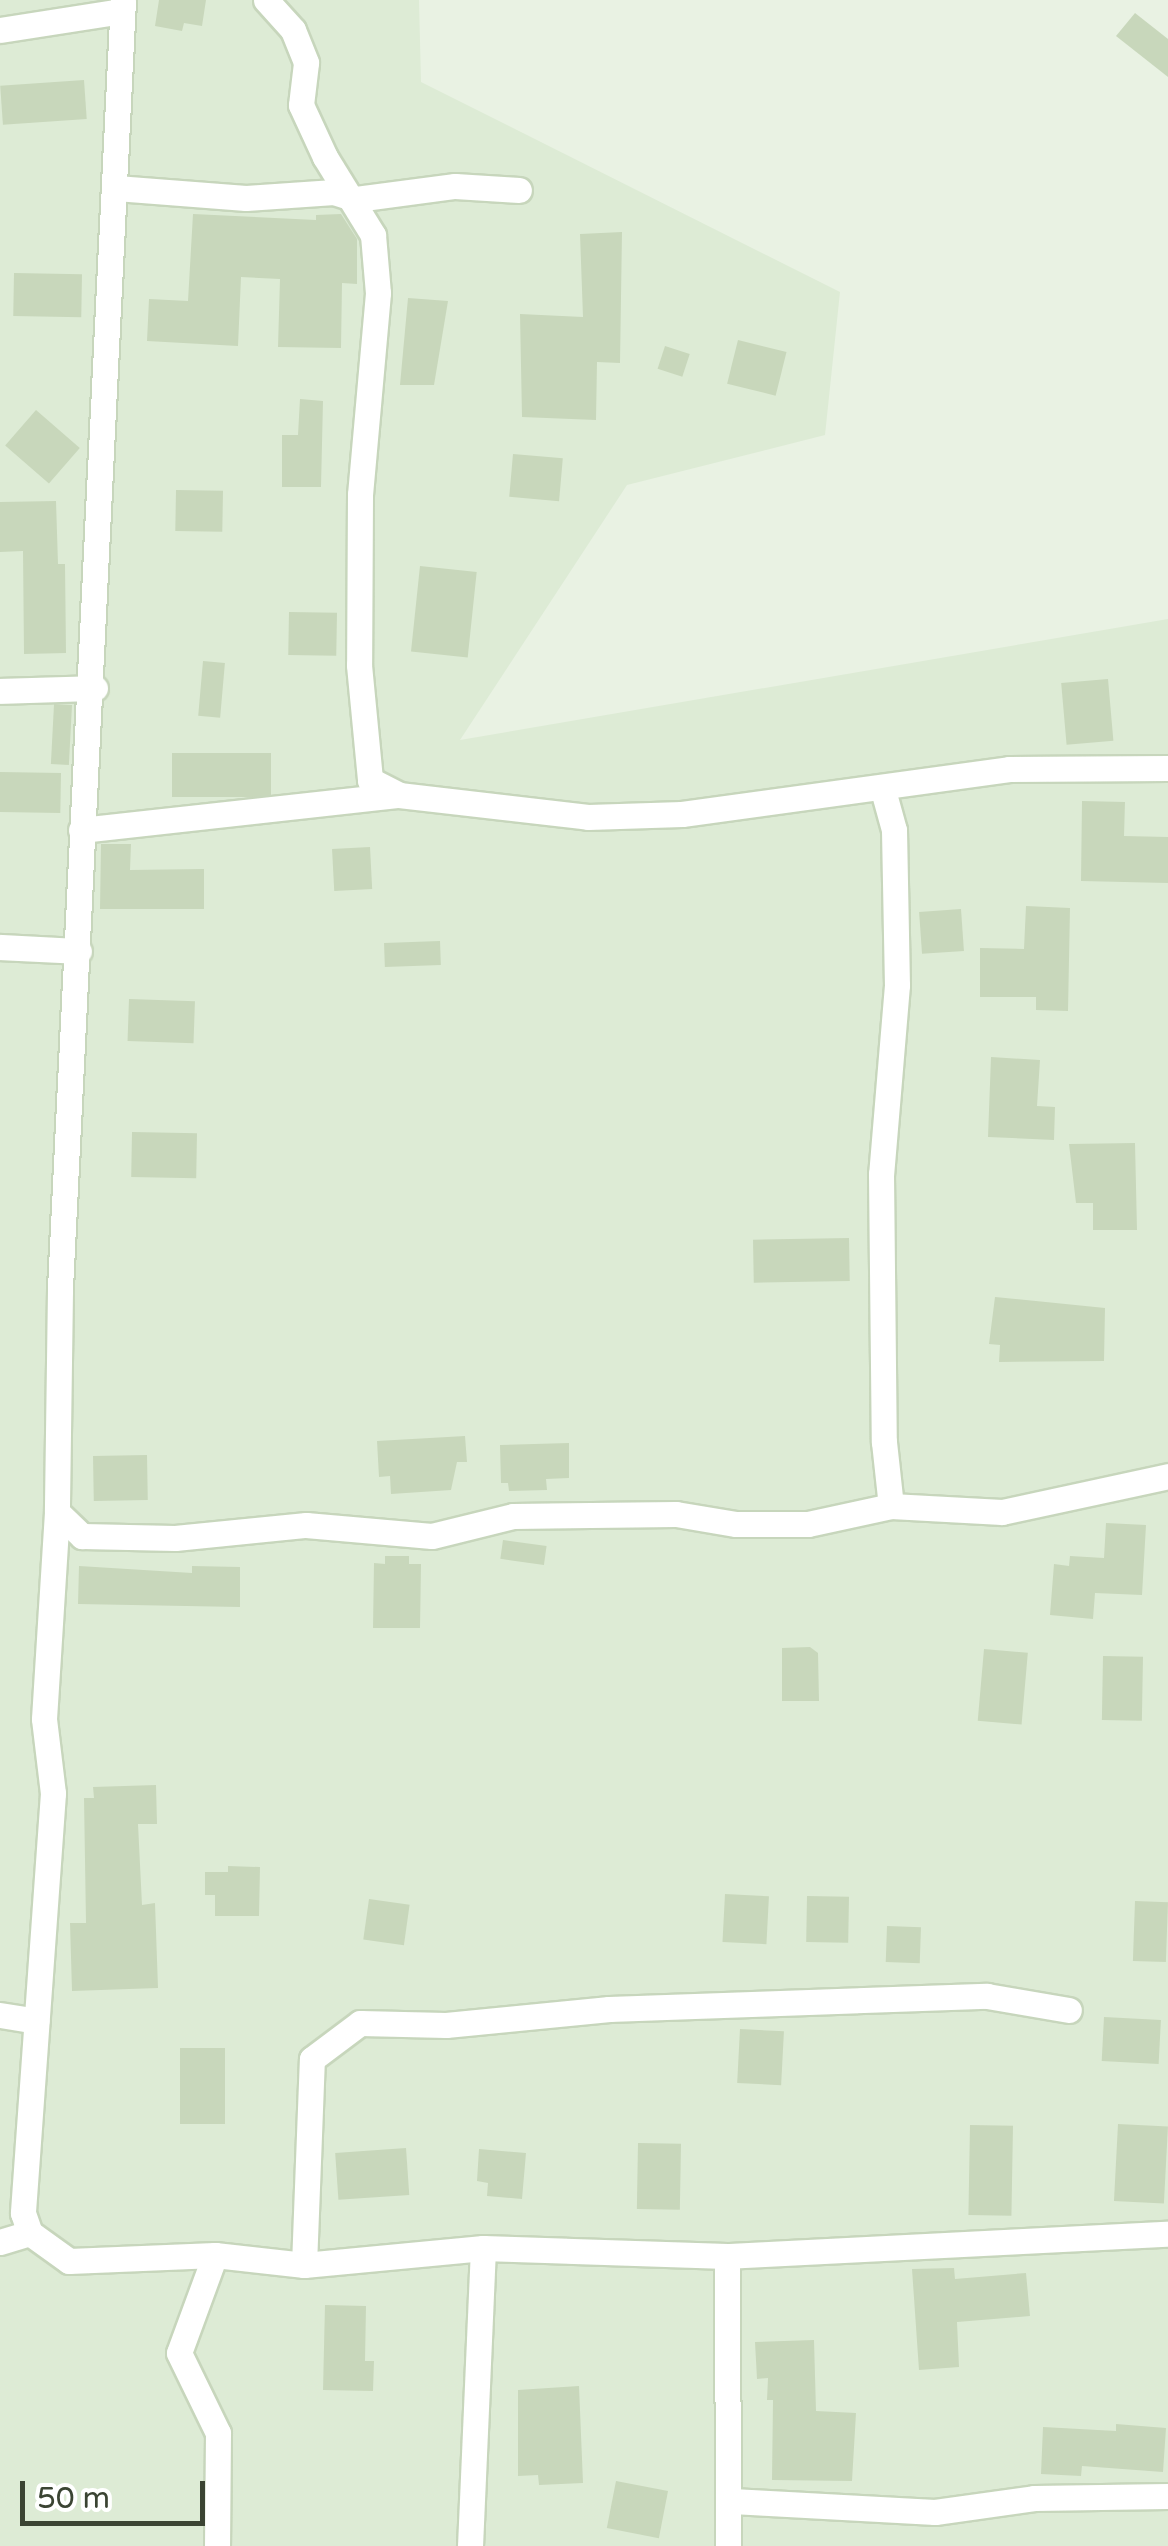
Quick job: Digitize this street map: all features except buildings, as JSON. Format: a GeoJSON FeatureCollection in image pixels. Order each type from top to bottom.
{"type":"FeatureCollection","features":[{"type":"Feature","properties":{"kind":"street"},"geometry":{"type":"LineString","coordinates":[[266,0],[292,30],[306,62],[301,105],[374,235],[378,293],[360,495],[359,665],[370,780],[399,795]]}},
{"type":"Feature","properties":{"kind":"street"},"geometry":{"type":"LineString","coordinates":[[0,30],[123,5],[116,188],[100,363],[95,688],[81,830],[80,951],[60,1290],[57,1512],[44,1719],[53,1793],[23,2213],[30,2233],[69,2261],[215,2256],[304,2265],[483,2248],[727,2256],[1168,2234]]}},
{"type":"Feature","properties":{"kind":"street"},"geometry":{"type":"LineString","coordinates":[[116,188],[246,198],[334,192],[356,199],[455,186],[519,190]]}},
{"type":"Feature","properties":{"kind":"street"},"geometry":{"type":"LineString","coordinates":[[0,690],[95,688]]}},
{"type":"Feature","properties":{"kind":"street"},"geometry":{"type":"LineString","coordinates":[[81,830],[399,795],[588,817],[883,790],[1008,769],[1168,768]]}},
{"type":"Feature","properties":{"kind":"street"},"geometry":{"type":"LineString","coordinates":[[883,790],[894,830],[897,985],[881,1174],[884,1442],[891,1506]]}},
{"type":"Feature","properties":{"kind":"street"},"geometry":{"type":"LineString","coordinates":[[0,947],[80,951]]}},
{"type":"Feature","properties":{"kind":"street"},"geometry":{"type":"LineString","coordinates":[[57,1512],[82,1536],[175,1538],[306,1525],[432,1536],[513,1516],[676,1514],[808,1524],[891,1506],[1002,1512],[1168,1476]]}},
{"type":"Feature","properties":{"kind":"street"},"geometry":{"type":"LineString","coordinates":[[304,2265],[312,2058],[360,2024],[446,2025],[609,2009],[987,1996],[1069,2010]]}},
{"type":"Feature","properties":{"kind":"street"},"geometry":{"type":"LineString","coordinates":[[0,2015],[37,2022]]}},
{"type":"Feature","properties":{"kind":"street"},"geometry":{"type":"LineString","coordinates":[[0,2242],[30,2233]]}},
{"type":"Feature","properties":{"kind":"street"},"geometry":{"type":"LineString","coordinates":[[470,2546],[483,2248]]}},
{"type":"Feature","properties":{"kind":"street"},"geometry":{"type":"LineString","coordinates":[[215,2256],[178,2353],[218,2433],[216,2546]]}},
{"type":"Feature","properties":{"kind":"street"},"geometry":{"type":"LineString","coordinates":[[727,2256],[732,2501],[728,2546]]}},
{"type":"Feature","properties":{"kind":"street"},"geometry":{"type":"LineString","coordinates":[[732,2501],[935,2512],[1034,2498],[1168,2496]]}},
{"type":"Feature","properties":{"kind":"shaded area"},"geometry":{"type":"Polygon","coordinates":[[[0,0],[419,0],[421,82],[840,292],[825,435],[627,485],[460,740],[1168,619],[1168,2546],[0,2546],[0,0]]]}}]}
